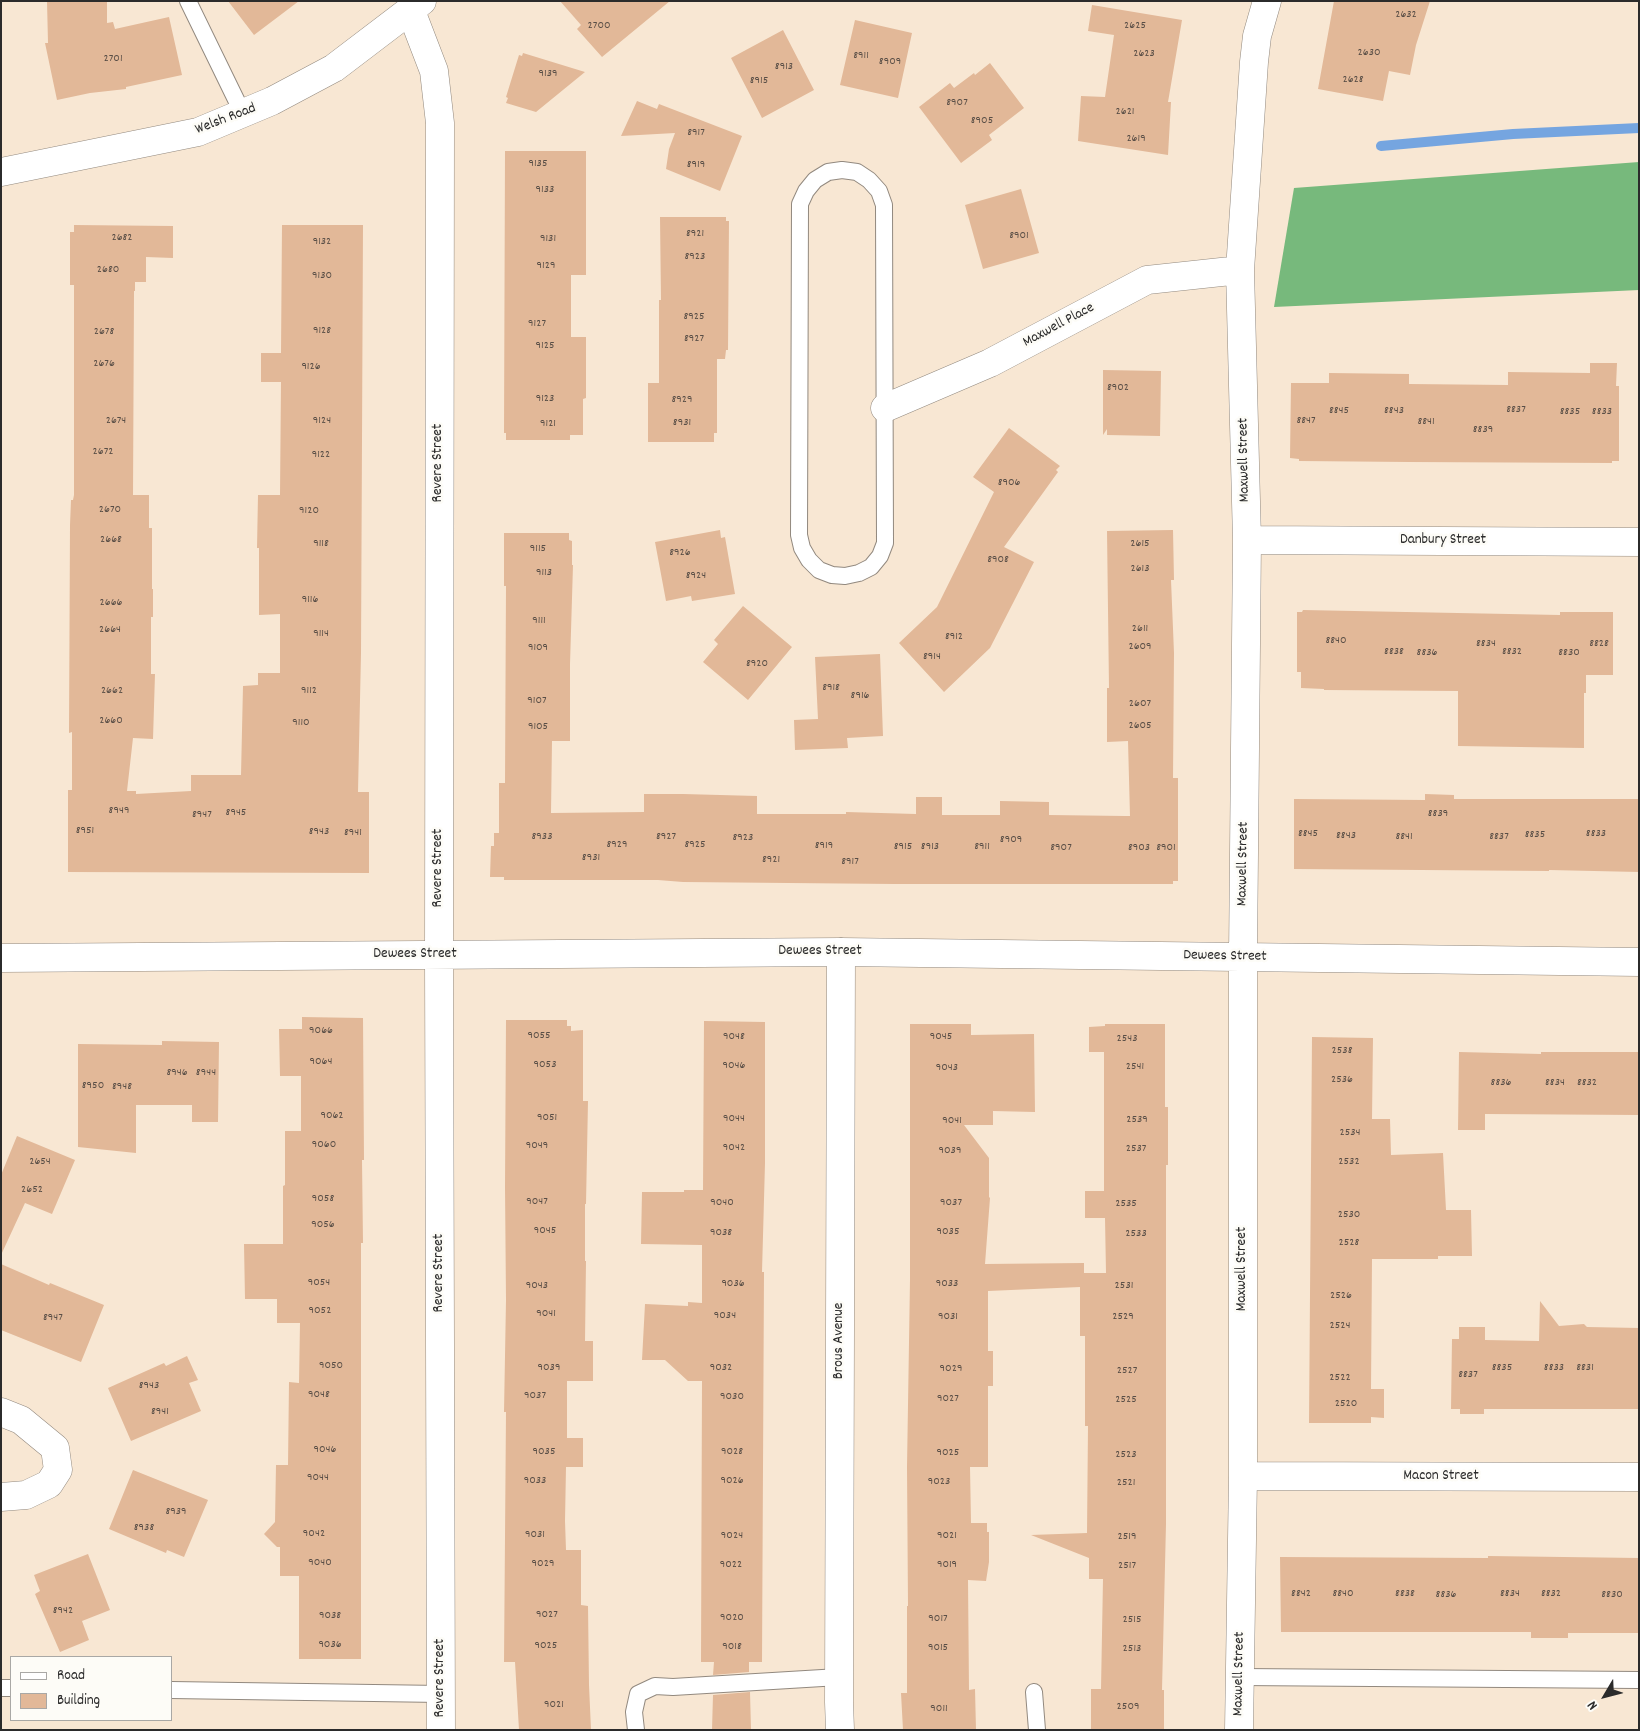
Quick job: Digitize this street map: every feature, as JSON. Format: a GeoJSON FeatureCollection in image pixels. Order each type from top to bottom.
{"type":"FeatureCollection","features":[{"type":"Feature","properties":{"kind":"street","name":"Maxwell Street"},"geometry":{"type":"LineString","coordinates":[[1239,1730],[1247,540],[1240,270],[1254,62],[1257,36],[1267,1]]}},
{"type":"Feature","properties":{"kind":"street","name":"Welsh Road"},"geometry":{"type":"LineString","coordinates":[[1,172],[198,132],[272,101],[334,68],[417,6]]}},
{"type":"Feature","properties":{"kind":"street","name":"Revere Street"},"geometry":{"type":"LineString","coordinates":[[417,6],[434,70],[440,123],[439,955],[441,1730]]}},
{"type":"Feature","properties":{"kind":"street","name":"Maxwell Place"},"geometry":{"type":"LineString","coordinates":[[885,408],[990,363],[1147,280],[1240,270]]}},
{"type":"Feature","properties":{"kind":"street","name":"Danbury Street"},"geometry":{"type":"LineString","coordinates":[[1247,540],[1639,542]]}},
{"type":"Feature","properties":{"kind":"street","name":"Dewees Street"},"geometry":{"type":"LineString","coordinates":[[1,958],[841,952],[1639,962]]}},
{"type":"Feature","properties":{"kind":"street","name":"Brous Avenue"},"geometry":{"type":"LineString","coordinates":[[840,1730],[841,952]]}},
{"type":"Feature","properties":{"kind":"street"},"geometry":{"type":"LineString","coordinates":[[1,1412],[21,1420],[55,1448],[58,1470],[49,1484],[26,1495],[1,1497]]}},
{"type":"Feature","properties":{"kind":"street","name":"Macon Street"},"geometry":{"type":"LineString","coordinates":[[1242,1476],[1639,1477]]}},
{"type":"Feature","properties":{"kind":"lane"},"geometry":{"type":"LineString","coordinates":[[188,1],[243,114]]}},
{"type":"Feature","properties":{"kind":"lane"},"geometry":{"type":"LineString","coordinates":[[842,170],[857,172],[870,180],[879,191],[884,205],[885,408],[885,544],[880,556],[871,566],[859,573],[845,576],[832,575],[819,570],[809,560],[802,548],[799,535],[800,204],[806,191],[815,180],[828,172],[842,170]]}},
{"type":"Feature","properties":{"kind":"lane"},"geometry":{"type":"LineString","coordinates":[[636,1730],[634,1712],[638,1694],[656,1686],[674,1687],[839,1677]]}},
{"type":"Feature","properties":{"kind":"lane"},"geometry":{"type":"LineString","coordinates":[[1240,1677],[1639,1680]]}},
{"type":"Feature","properties":{"kind":"lane"},"geometry":{"type":"LineString","coordinates":[[172,1690],[441,1694]]}},
{"type":"Feature","properties":{"kind":"lane"},"geometry":{"type":"LineString","coordinates":[[1034,1692],[1036,1730]]}},
{"type":"Feature","properties":{"kind":"green space"},"geometry":{"type":"Polygon","coordinates":[[[1639,162],[1639,290],[1274,307],[1294,188],[1639,162]]]}},
{"type":"Feature","properties":{"kind":"building"},"geometry":{"type":"Polygon","coordinates":[[[47,1],[107,1],[107,23],[113,22],[115,29],[169,17],[182,75],[126,87],[126,89],[90,93],[57,100],[45,43],[48,43],[47,1]]]}},
{"type":"Feature","properties":{"kind":"building"},"geometry":{"type":"Polygon","coordinates":[[[228,1],[299,1],[254,35],[228,1]]]}},
{"type":"Feature","properties":{"kind":"building"},"geometry":{"type":"Polygon","coordinates":[[[560,1],[670,1],[602,57],[577,29],[581,25],[560,1]]]}},
{"type":"Feature","properties":{"kind":"building"},"geometry":{"type":"Polygon","coordinates":[[[1334,1],[1430,1],[1416,45],[1410,75],[1389,71],[1383,101],[1318,89],[1334,1]]]}},
{"type":"Feature","properties":{"kind":"building"},"geometry":{"type":"Polygon","coordinates":[[[1092,5],[1182,20],[1168,102],[1171,102],[1168,155],[1078,141],[1081,96],[1105,97],[1114,35],[1088,31],[1092,5]]]}},
{"type":"Feature","properties":{"kind":"building"},"geometry":{"type":"Polygon","coordinates":[[[855,20],[912,33],[898,98],[840,85],[855,20]]]}},
{"type":"Feature","properties":{"kind":"building"},"geometry":{"type":"Polygon","coordinates":[[[783,30],[814,90],[762,118],[731,58],[783,30]]]}},
{"type":"Feature","properties":{"kind":"building"},"geometry":{"type":"Polygon","coordinates":[[[523,53],[585,72],[536,112],[506,103],[508,98],[506,97],[519,55],[522,56],[523,53]]]}},
{"type":"Feature","properties":{"kind":"building"},"geometry":{"type":"Polygon","coordinates":[[[990,63],[1024,108],[989,135],[992,140],[961,163],[919,107],[950,83],[954,88],[990,63]]]}},
{"type":"Feature","properties":{"kind":"building"},"geometry":{"type":"Polygon","coordinates":[[[637,101],[657,109],[659,104],[742,136],[720,191],[666,169],[669,149],[675,133],[621,136],[637,101]]]}},
{"type":"Feature","properties":{"kind":"building"},"geometry":{"type":"Polygon","coordinates":[[[505,151],[586,151],[586,275],[571,275],[571,337],[586,337],[586,398],[583,399],[583,435],[570,435],[570,440],[506,440],[506,433],[504,433],[505,151]]]}},
{"type":"Feature","properties":{"kind":"building"},"geometry":{"type":"Polygon","coordinates":[[[1021,189],[1039,253],[983,269],[965,205],[1021,189]]]}},
{"type":"Feature","properties":{"kind":"building"},"geometry":{"type":"Polygon","coordinates":[[[660,217],[726,217],[726,221],[729,221],[728,350],[726,350],[725,359],[717,359],[717,433],[714,433],[714,442],[648,442],[648,383],[659,383],[660,217]]]}},
{"type":"Feature","properties":{"kind":"building"},"geometry":{"type":"Polygon","coordinates":[[[74,225],[173,226],[173,258],[146,257],[146,282],[135,282],[134,291],[133,495],[149,495],[149,528],[152,528],[153,589],[151,674],[155,674],[153,739],[133,738],[127,791],[136,791],[136,794],[191,791],[191,775],[241,775],[243,686],[258,685],[258,673],[280,673],[280,614],[259,615],[259,548],[257,548],[258,495],[280,495],[281,382],[261,382],[261,353],[281,353],[282,225],[363,225],[361,653],[358,792],[369,792],[369,873],[68,872],[68,790],[72,790],[72,732],[69,733],[70,525],[71,500],[73,500],[74,495],[74,285],[70,285],[70,232],[74,232],[74,225]]]}},
{"type":"Feature","properties":{"kind":"building"},"geometry":{"type":"Polygon","coordinates":[[[1590,363],[1617,363],[1616,386],[1619,386],[1619,461],[1612,461],[1612,463],[1299,461],[1299,459],[1290,458],[1291,383],[1329,383],[1329,373],[1409,374],[1409,384],[1508,385],[1508,372],[1590,373],[1590,363]]]}},
{"type":"Feature","properties":{"kind":"building"},"geometry":{"type":"Polygon","coordinates":[[[1103,370],[1161,371],[1160,436],[1107,435],[1107,429],[1103,435],[1103,370]]]}},
{"type":"Feature","properties":{"kind":"building"},"geometry":{"type":"Polygon","coordinates":[[[1009,428],[1060,466],[1056,470],[1058,472],[1004,547],[1034,562],[990,648],[944,692],[899,643],[937,607],[994,492],[973,477],[1009,428]]]}},
{"type":"Feature","properties":{"kind":"building"},"geometry":{"type":"Polygon","coordinates":[[[720,530],[721,538],[725,537],[735,594],[692,601],[691,596],[666,601],[655,542],[720,530]]]}},
{"type":"Feature","properties":{"kind":"building"},"geometry":{"type":"Polygon","coordinates":[[[1173,530],[1174,580],[1171,580],[1174,653],[1173,778],[1178,778],[1178,881],[1173,881],[1173,884],[683,882],[658,880],[504,880],[504,877],[490,877],[491,846],[494,846],[494,833],[499,833],[499,783],[505,783],[506,586],[504,586],[504,533],[569,533],[569,540],[572,541],[570,741],[552,741],[551,813],[644,812],[644,794],[683,794],[757,796],[757,814],[846,814],[846,812],[916,814],[916,797],[942,797],[942,815],[1000,815],[1000,801],[1049,802],[1049,815],[1130,816],[1128,741],[1107,742],[1107,688],[1109,688],[1107,531],[1173,530]]]}},
{"type":"Feature","properties":{"kind":"building"},"geometry":{"type":"Polygon","coordinates":[[[743,606],[792,647],[748,700],[703,662],[718,644],[714,640],[743,606]]]}},
{"type":"Feature","properties":{"kind":"building"},"geometry":{"type":"Polygon","coordinates":[[[1303,610],[1560,615],[1560,612],[1613,612],[1613,675],[1586,675],[1586,693],[1584,693],[1584,748],[1458,746],[1458,691],[1324,690],[1301,688],[1301,672],[1297,672],[1297,612],[1302,612],[1303,610]]]}},
{"type":"Feature","properties":{"kind":"building"},"geometry":{"type":"Polygon","coordinates":[[[880,654],[883,736],[847,738],[848,748],[795,750],[794,720],[818,719],[815,657],[880,654]]]}},
{"type":"Feature","properties":{"kind":"building"},"geometry":{"type":"Polygon","coordinates":[[[1425,794],[1454,795],[1454,799],[1639,799],[1639,872],[1294,869],[1294,799],[1425,800],[1425,794]]]}},
{"type":"Feature","properties":{"kind":"building"},"geometry":{"type":"Polygon","coordinates":[[[302,1017],[363,1018],[361,1659],[299,1659],[299,1576],[280,1576],[280,1547],[277,1547],[264,1534],[275,1522],[276,1465],[288,1465],[289,1382],[299,1383],[300,1323],[277,1323],[277,1299],[245,1299],[244,1244],[283,1244],[285,1131],[301,1131],[301,1076],[280,1076],[279,1029],[302,1029],[302,1017]]]}},
{"type":"Feature","properties":{"kind":"building"},"geometry":{"type":"Polygon","coordinates":[[[506,1020],[567,1020],[567,1026],[571,1026],[571,1031],[583,1030],[583,1101],[588,1101],[585,1204],[585,1341],[593,1341],[593,1381],[567,1381],[567,1438],[583,1438],[583,1467],[566,1467],[565,1521],[566,1550],[581,1550],[581,1605],[588,1606],[591,1730],[519,1730],[515,1662],[504,1662],[506,1020]]]}},
{"type":"Feature","properties":{"kind":"building"},"geometry":{"type":"Polygon","coordinates":[[[704,1021],[765,1022],[765,1163],[762,1272],[764,1272],[762,1662],[749,1662],[749,1672],[713,1675],[714,1662],[701,1662],[702,1381],[688,1381],[665,1360],[642,1360],[645,1304],[688,1306],[688,1302],[702,1303],[702,1245],[641,1244],[642,1192],[703,1190],[704,1021]]]}},
{"type":"Feature","properties":{"kind":"building"},"geometry":{"type":"Polygon","coordinates":[[[910,1024],[971,1024],[971,1035],[1034,1034],[1035,1112],[993,1111],[993,1125],[964,1125],[989,1158],[990,1198],[985,1264],[1084,1263],[1084,1273],[1106,1273],[1105,1218],[1085,1218],[1085,1191],[1104,1191],[1104,1052],[1089,1052],[1089,1027],[1105,1026],[1105,1024],[1165,1024],[1165,1107],[1168,1107],[1168,1165],[1166,1165],[1166,1524],[1162,1690],[1164,1690],[1164,1730],[1091,1730],[1091,1689],[1101,1689],[1103,1579],[1089,1579],[1089,1558],[1031,1535],[1087,1533],[1088,1426],[1085,1426],[1085,1336],[1080,1336],[1080,1287],[988,1291],[988,1351],[993,1351],[993,1386],[988,1386],[988,1467],[970,1467],[971,1523],[987,1523],[987,1532],[989,1532],[989,1562],[986,1581],[968,1580],[969,1690],[975,1689],[976,1730],[903,1730],[901,1693],[907,1693],[908,1606],[910,1024]]]}},
{"type":"Feature","properties":{"kind":"building"},"geometry":{"type":"Polygon","coordinates":[[[1312,1037],[1373,1038],[1372,1119],[1390,1119],[1391,1155],[1443,1153],[1446,1210],[1471,1210],[1472,1256],[1438,1256],[1438,1259],[1372,1259],[1371,1389],[1384,1389],[1384,1418],[1371,1417],[1371,1423],[1309,1423],[1312,1037]]]}},
{"type":"Feature","properties":{"kind":"building"},"geometry":{"type":"Polygon","coordinates":[[[162,1041],[219,1042],[218,1122],[192,1122],[192,1105],[136,1105],[136,1153],[78,1147],[78,1044],[162,1045],[162,1041]]]}},
{"type":"Feature","properties":{"kind":"building"},"geometry":{"type":"Polygon","coordinates":[[[1459,1052],[1541,1054],[1541,1052],[1639,1052],[1639,1115],[1485,1114],[1485,1130],[1458,1130],[1459,1052]]]}},
{"type":"Feature","properties":{"kind":"building"},"geometry":{"type":"Polygon","coordinates":[[[17,1136],[75,1160],[52,1214],[25,1203],[1,1255],[1,1175],[17,1136]]]}},
{"type":"Feature","properties":{"kind":"building"},"geometry":{"type":"Polygon","coordinates":[[[1,1264],[49,1285],[50,1283],[104,1305],[81,1362],[1,1330],[1,1264]]]}},
{"type":"Feature","properties":{"kind":"building"},"geometry":{"type":"Polygon","coordinates":[[[1540,1301],[1559,1326],[1584,1324],[1587,1327],[1639,1328],[1639,1409],[1484,1409],[1484,1414],[1460,1414],[1460,1409],[1451,1409],[1452,1339],[1459,1339],[1459,1327],[1485,1327],[1485,1340],[1539,1341],[1540,1301]]]}},
{"type":"Feature","properties":{"kind":"building"},"geometry":{"type":"Polygon","coordinates":[[[187,1356],[198,1380],[189,1383],[201,1411],[131,1441],[108,1388],[164,1363],[166,1366],[187,1356]]]}},
{"type":"Feature","properties":{"kind":"building"},"geometry":{"type":"Polygon","coordinates":[[[133,1470],[208,1500],[184,1557],[167,1550],[166,1553],[109,1529],[133,1470]]]}},
{"type":"Feature","properties":{"kind":"building"},"geometry":{"type":"Polygon","coordinates":[[[88,1554],[110,1610],[82,1621],[89,1640],[60,1652],[35,1594],[40,1591],[34,1575],[88,1554]]]}},
{"type":"Feature","properties":{"kind":"building"},"geometry":{"type":"Polygon","coordinates":[[[1488,1556],[1639,1558],[1639,1633],[1568,1633],[1568,1638],[1531,1638],[1531,1632],[1281,1632],[1280,1557],[1488,1558],[1488,1556]]]}},
{"type":"Feature","properties":{"kind":"building"},"geometry":{"type":"Polygon","coordinates":[[[750,1692],[751,1730],[712,1730],[713,1695],[750,1692]]]}},
{"type":"Feature","properties":{"kind":"waterway"},"geometry":{"type":"LineString","coordinates":[[1381,146],[1513,134],[1639,128]]}}]}
